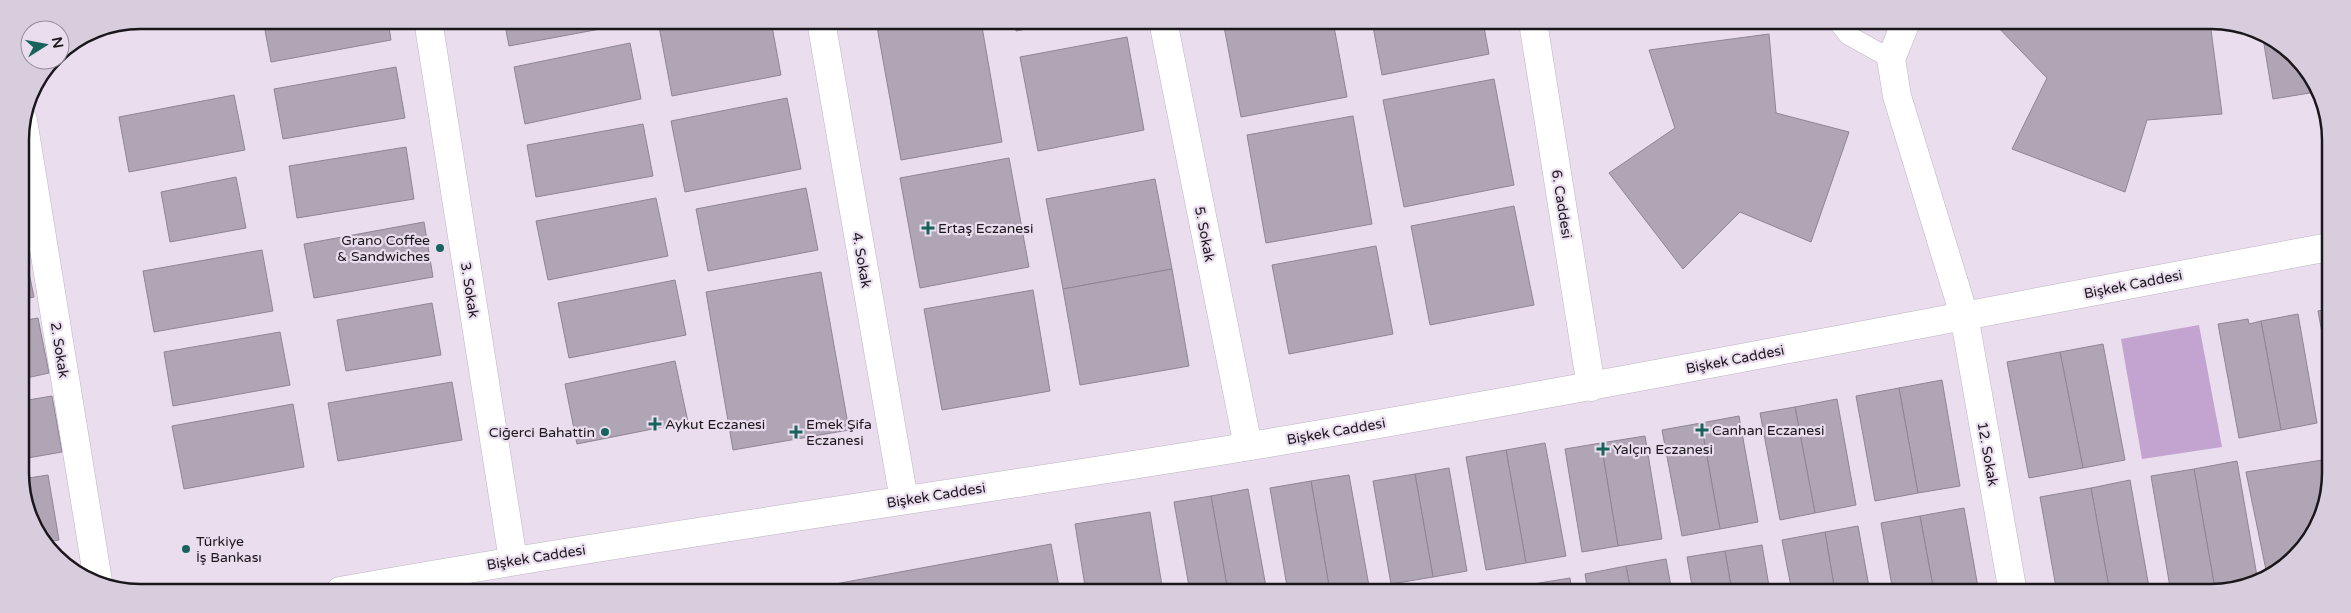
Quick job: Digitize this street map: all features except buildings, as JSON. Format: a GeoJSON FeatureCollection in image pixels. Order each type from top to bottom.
{"type":"FeatureCollection","features":[{"type":"Feature","properties":{"kind":"street","name":"3. Sokak"},"geometry":{"type":"LineString","coordinates":[[429,29],[513,560]]}},
{"type":"Feature","properties":{"kind":"street","name":"4. Sokak"},"geometry":{"type":"LineString","coordinates":[[821,29],[904,500]]}},
{"type":"Feature","properties":{"kind":"street","name":"5. Sokak"},"geometry":{"type":"LineString","coordinates":[[1165,29],[1248,446]]}},
{"type":"Feature","properties":{"kind":"street","name":"6. Caddesi"},"geometry":{"type":"LineString","coordinates":[[1534,29],[1590,387]]}},
{"type":"Feature","properties":{"kind":"street"},"geometry":{"type":"LineString","coordinates":[[1892,59],[1903,29]]}},
{"type":"Feature","properties":{"kind":"street","name":"12. Sokak"},"geometry":{"type":"LineString","coordinates":[[1892,59],[1897,96],[1964,315],[2012,584]]}},
{"type":"Feature","properties":{"kind":"street","name":"2. Sokak"},"geometry":{"type":"LineString","coordinates":[[29,157],[97,575]]}},
{"type":"Feature","properties":{"kind":"street","name":"Bişkek Caddesi"},"geometry":{"type":"LineString","coordinates":[[379,584],[513,560],[1248,446],[1590,387],[2322,248]]}},
{"type":"Feature","properties":{"kind":"lane"},"geometry":{"type":"LineString","coordinates":[[1843,29],[1848,36],[1892,59]]}},
{"type":"Feature","properties":{"kind":"shaded area"},"geometry":{"type":"Polygon","coordinates":[[[2199,325],[2222,447],[2142,459],[2121,339],[2199,325]]]}},
{"type":"Feature","properties":{"kind":"place","name":"Ertaş Eczanesi"},"geometry":{"type":"Point","coordinates":[928,228]}},
{"type":"Feature","properties":{"kind":"place","name":"Grano Coffee & Sandwiches"},"geometry":{"type":"Point","coordinates":[440,248]}},
{"type":"Feature","properties":{"kind":"place","name":"Aykut Eczanesi"},"geometry":{"type":"Point","coordinates":[655,424]}},
{"type":"Feature","properties":{"kind":"place","name":"Canhan Eczanesi"},"geometry":{"type":"Point","coordinates":[1702,430]}},
{"type":"Feature","properties":{"kind":"place","name":"Ciğerci Bahattin"},"geometry":{"type":"Point","coordinates":[605,432]}},
{"type":"Feature","properties":{"kind":"place","name":"Emek Şifa Eczanesi"},"geometry":{"type":"Point","coordinates":[796,432]}},
{"type":"Feature","properties":{"kind":"place","name":"Yalçın Eczanesi"},"geometry":{"type":"Point","coordinates":[1603,449]}},
{"type":"Feature","properties":{"kind":"place","name":"Türkiye İş Bankası"},"geometry":{"type":"Point","coordinates":[186,549]}}]}
